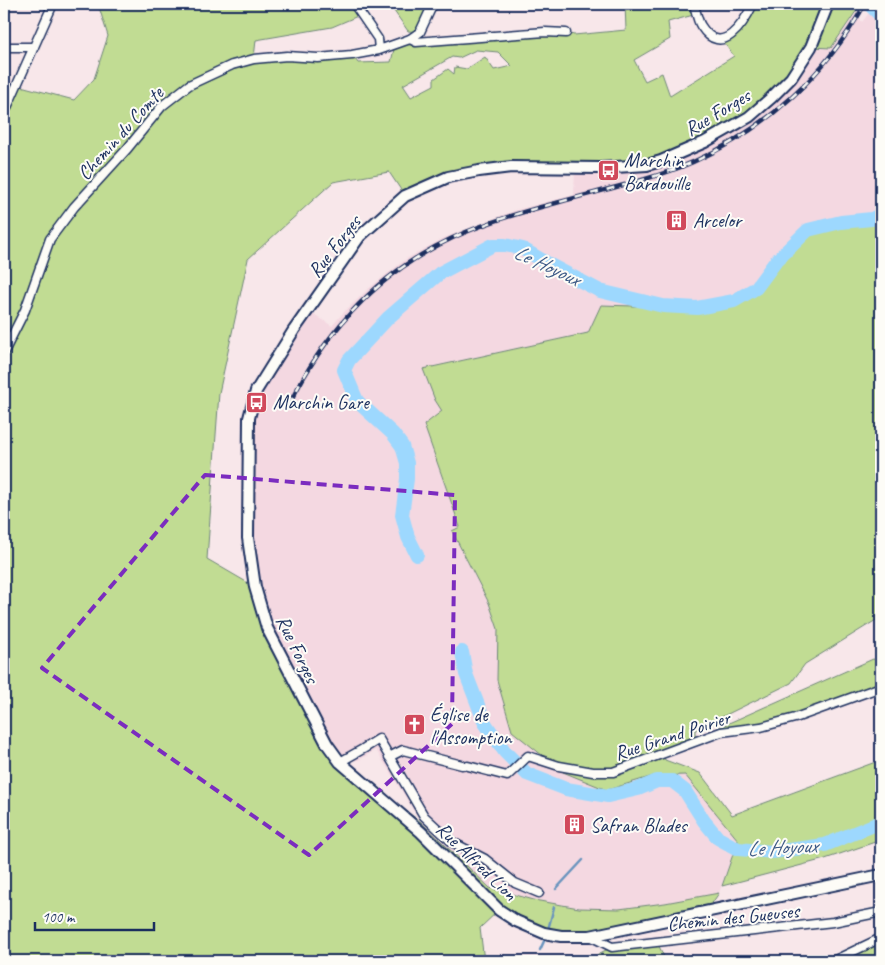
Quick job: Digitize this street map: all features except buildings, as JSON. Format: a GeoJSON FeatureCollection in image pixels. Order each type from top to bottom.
{"type":"FeatureCollection","features":[{"type":"Feature","properties":{"kind":"main road","name":"Rue Forges"},"geometry":{"type":"LineString","coordinates":[[340,762],[327,744],[267,628],[255,586],[248,538],[248,418],[256,390],[294,330],[360,236],[405,196],[448,177],[479,171],[512,167],[632,166],[661,161],[698,146],[748,117],[791,78],[811,47],[828,4]]}},
{"type":"Feature","properties":{"kind":"main road","name":"Rue Alfred Lion"},"geometry":{"type":"LineString","coordinates":[[340,762],[421,832],[499,910],[516,921],[544,933],[561,936],[590,936],[881,875]]}},
{"type":"Feature","properties":{"kind":"street"},"geometry":{"type":"LineString","coordinates":[[4,114],[53,4]]}},
{"type":"Feature","properties":{"kind":"street"},"geometry":{"type":"LineString","coordinates":[[354,4],[378,39],[379,50]]}},
{"type":"Feature","properties":{"kind":"street"},"geometry":{"type":"LineString","coordinates":[[410,40],[420,32],[433,4]]}},
{"type":"Feature","properties":{"kind":"street"},"geometry":{"type":"LineString","coordinates":[[694,4],[700,25],[713,37],[720,38],[728,37],[741,27],[753,4]]}},
{"type":"Feature","properties":{"kind":"street"},"geometry":{"type":"LineString","coordinates":[[410,40],[416,42],[545,32],[566,33]]}},
{"type":"Feature","properties":{"kind":"street","name":"Chemin du Comte"},"geometry":{"type":"LineString","coordinates":[[4,352],[25,310],[50,239],[74,207],[127,149],[162,106],[189,85],[232,65],[254,58],[286,56],[318,58],[379,50],[410,40]]}},
{"type":"Feature","properties":{"kind":"street"},"geometry":{"type":"LineString","coordinates":[[4,47],[34,47]]}},
{"type":"Feature","properties":{"kind":"street","name":"Rue Grand Poirier"},"geometry":{"type":"LineString","coordinates":[[389,757],[404,750],[507,776],[528,756],[559,766],[593,772],[613,772],[721,732],[761,727],[794,718],[881,687]]}},
{"type":"Feature","properties":{"kind":"street","name":"Rue Alfred Lion"},"geometry":{"type":"LineString","coordinates":[[340,762],[379,739],[424,816],[452,842],[485,859],[515,884],[539,893]]}},
{"type":"Feature","properties":{"kind":"street","name":"Chemin des Gueuses"},"geometry":{"type":"LineString","coordinates":[[590,936],[612,947],[833,922],[881,912]]}},
{"type":"Feature","properties":{"kind":"street"},"geometry":{"type":"LineString","coordinates":[[833,961],[881,938]]}},
{"type":"Feature","properties":{"kind":"highlighted area"},"geometry":{"type":"Polygon","coordinates":[[[205,475],[455,495],[452,724],[309,855],[42,668],[205,475]]]}},
{"type":"Feature","properties":{"kind":"shaded area"},"geometry":{"type":"Polygon","coordinates":[[[873,8],[881,16],[881,214],[872,219],[841,222],[808,230],[776,261],[756,288],[734,301],[697,308],[663,306],[588,333],[423,369],[443,411],[424,425],[460,528],[452,531],[489,603],[498,629],[607,790],[653,776],[685,775],[738,840],[719,893],[619,909],[579,908],[534,900],[490,888],[421,822],[376,750],[359,760],[340,762],[267,628],[255,587],[249,418],[256,391],[308,310],[332,326],[368,289],[406,259],[444,238],[516,210],[574,195],[575,167],[811,47],[831,48],[856,13],[862,22],[873,8]]]}},
{"type":"Feature","properties":{"kind":"green space"},"geometry":{"type":"Polygon","coordinates":[[[98,4],[354,4],[360,15],[332,27],[256,40],[254,58],[352,55],[358,63],[391,62],[395,45],[410,39],[566,33],[574,35],[626,30],[625,4],[694,4],[697,14],[668,22],[670,39],[634,60],[645,81],[662,73],[670,96],[734,56],[720,38],[728,37],[751,9],[772,7],[775,4],[861,4],[831,48],[811,47],[791,78],[749,117],[661,161],[479,171],[405,196],[389,172],[333,182],[248,259],[219,393],[207,559],[255,587],[267,628],[340,762],[421,822],[490,888],[534,900],[579,908],[619,909],[719,893],[706,912],[619,931],[561,936],[499,910],[480,928],[484,961],[4,961],[4,804],[8,773],[4,742],[4,114],[17,85],[74,100],[94,79],[108,36],[98,4]],[[476,50],[459,58],[452,57],[403,85],[411,97],[434,85],[434,79],[448,69],[454,74],[455,67],[467,69],[485,57],[494,70],[512,66],[498,52],[476,50]]]}},
{"type":"Feature","properties":{"kind":"green space"},"geometry":{"type":"Polygon","coordinates":[[[389,4],[433,4],[420,32],[408,31],[389,4]]]}},
{"type":"Feature","properties":{"kind":"green space"},"geometry":{"type":"Polygon","coordinates":[[[881,214],[881,617],[805,664],[791,683],[695,730],[695,738],[873,659],[881,661],[881,687],[795,718],[721,732],[663,754],[665,760],[700,773],[732,815],[881,760],[881,840],[825,859],[722,886],[738,840],[685,775],[653,776],[607,790],[563,772],[512,731],[497,680],[498,629],[489,603],[452,531],[460,527],[424,425],[442,411],[435,400],[423,369],[588,333],[601,305],[697,308],[734,301],[756,288],[776,261],[808,230],[841,222],[872,219],[881,214]]]}},
{"type":"Feature","properties":{"kind":"green space"},"geometry":{"type":"Polygon","coordinates":[[[881,938],[881,961],[833,961],[881,938]]]}},
{"type":"Feature","properties":{"kind":"green space"},"geometry":{"type":"Polygon","coordinates":[[[657,942],[666,961],[596,961],[598,954],[612,947],[657,942]]]}},
{"type":"Feature","properties":{"kind":"waterway","name":"Le Hoyoux"},"geometry":{"type":"LineString","coordinates":[[869,4],[881,16]]}},
{"type":"Feature","properties":{"kind":"waterway","name":"Le Hoyoux"},"geometry":{"type":"LineString","coordinates":[[417,555],[408,537],[402,515],[407,479],[407,463],[402,446],[393,434],[357,401],[344,370],[349,360],[388,318],[440,273],[493,245],[505,245],[523,249],[600,291],[663,306],[697,308],[734,301],[756,288],[776,261],[808,230],[841,222],[872,219],[881,214]]}},
{"type":"Feature","properties":{"kind":"waterway","name":"Le Hoyoux"},"geometry":{"type":"LineString","coordinates":[[462,652],[466,674],[485,723],[505,752],[527,774],[566,789],[608,796],[638,789],[657,781],[672,781],[685,791],[704,821],[718,838],[738,849],[773,852],[825,845],[881,822]]}},
{"type":"Feature","properties":{"kind":"waterway"},"geometry":{"type":"LineString","coordinates":[[556,889],[583,860]]}},
{"type":"Feature","properties":{"kind":"waterway"},"geometry":{"type":"LineString","coordinates":[[549,926],[554,907]]}},
{"type":"Feature","properties":{"kind":"waterway"},"geometry":{"type":"LineString","coordinates":[[540,950],[545,939]]}},
{"type":"Feature","properties":{"kind":"railway"},"geometry":{"type":"LineString","coordinates":[[289,405],[321,350],[340,325],[384,281],[410,262],[466,232],[533,209],[660,175],[720,149],[770,116],[792,97],[832,54],[865,4]]}},
{"type":"Feature","properties":{"kind":"place","name":"Marchin Bardouille"},"geometry":{"type":"Point","coordinates":[608,171]}},
{"type":"Feature","properties":{"kind":"place","name":"Arcelor"},"geometry":{"type":"Point","coordinates":[677,220]}},
{"type":"Feature","properties":{"kind":"place","name":"Marchin Gare"},"geometry":{"type":"Point","coordinates":[257,402]}},
{"type":"Feature","properties":{"kind":"place","name":"Église de l'Assomption"},"geometry":{"type":"Point","coordinates":[414,725]}},
{"type":"Feature","properties":{"kind":"place","name":"Safran Blades"},"geometry":{"type":"Point","coordinates":[574,825]}}]}
